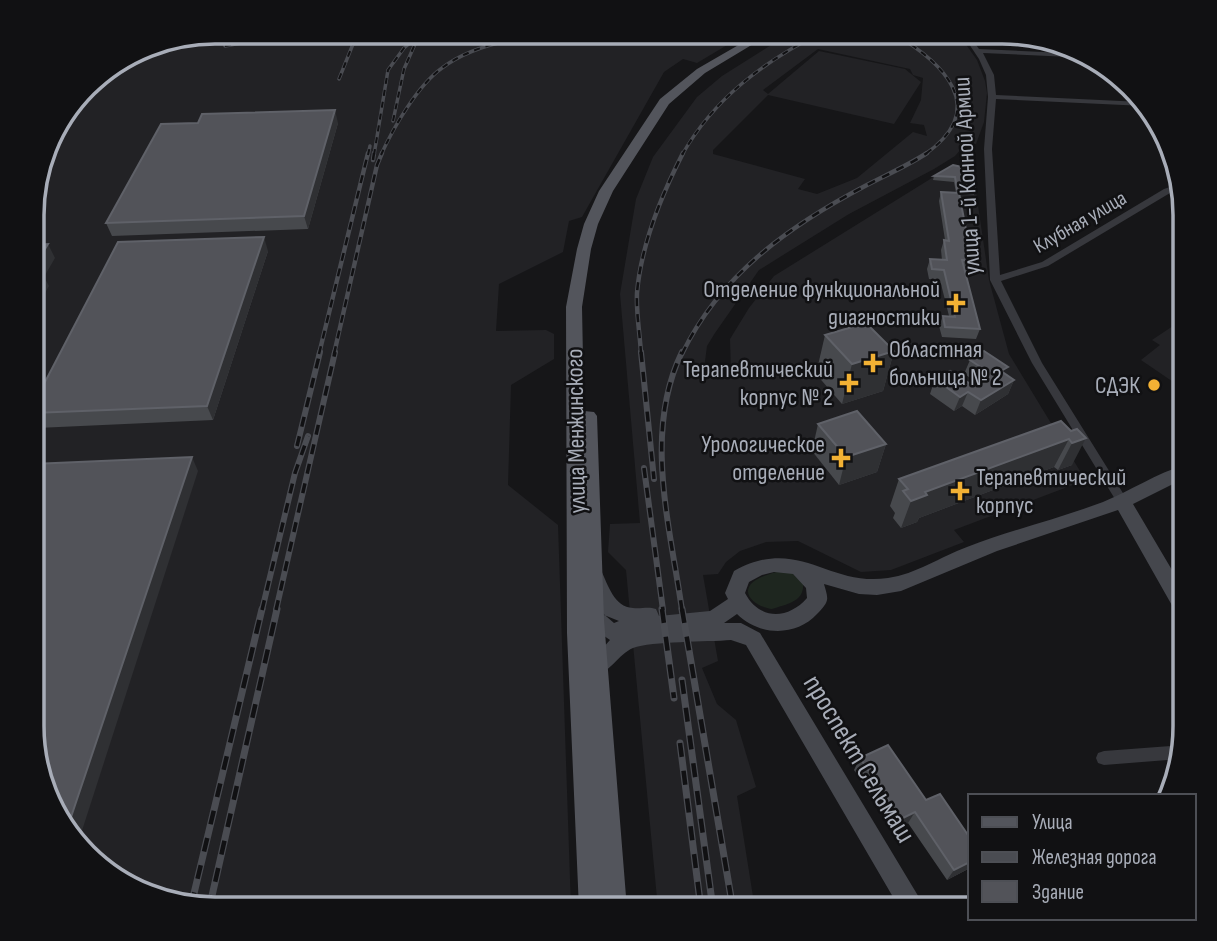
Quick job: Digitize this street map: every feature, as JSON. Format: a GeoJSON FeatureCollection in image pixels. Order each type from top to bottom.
{"type":"FeatureCollection","features":[{"type":"Feature","properties":{"kind":"main road","name":"улица Менжинского"},"geometry":{"type":"LineString","coordinates":[[612,897],[587,669],[612,632],[587,584],[574,307],[591,224],[625,159],[648,123],[673,93],[701,71],[747,44]]}},
{"type":"Feature","properties":{"kind":"main road","name":"улица Менжинского"},"geometry":{"type":"LineString","coordinates":[[593,897],[587,669],[586,307],[594,249],[616,192],[666,109],[690,85],[756,44]]}},
{"type":"Feature","properties":{"kind":"main road"},"geometry":{"type":"LineString","coordinates":[[746,630],[737,598],[741,577],[759,566],[781,563],[855,585],[877,588],[896,584],[974,553],[1122,501],[1173,477]]}},
{"type":"Feature","properties":{"kind":"main road","name":"улица 1-й Конной Армии"},"geometry":{"type":"LineString","coordinates":[[1122,501],[1173,589]]}},
{"type":"Feature","properties":{"kind":"main road"},"geometry":{"type":"LineString","coordinates":[[612,632],[746,630],[780,622],[799,615],[814,605],[818,591],[799,568]]}},
{"type":"Feature","properties":{"kind":"main road"},"geometry":{"type":"LineString","coordinates":[[587,584],[599,589],[611,609],[629,617],[712,608],[737,598]]}},
{"type":"Feature","properties":{"kind":"main road"},"geometry":{"type":"LineString","coordinates":[[587,584],[605,614],[620,624],[612,632],[612,649],[587,669]]}},
{"type":"Feature","properties":{"kind":"main road"},"geometry":{"type":"LineString","coordinates":[[612,632],[714,619],[737,598]]}},
{"type":"Feature","properties":{"kind":"main road","name":"проспект Сельмаш"},"geometry":{"type":"LineString","coordinates":[[746,630],[907,897]]}},
{"type":"Feature","properties":{"kind":"street","name":"улица 1-й Конной Армии"},"geometry":{"type":"LineString","coordinates":[[973,44],[990,75],[992,97],[988,149],[995,281],[1037,363],[1122,501]]}},
{"type":"Feature","properties":{"kind":"street"},"geometry":{"type":"LineString","coordinates":[[978,51],[1062,55]]}},
{"type":"Feature","properties":{"kind":"street"},"geometry":{"type":"LineString","coordinates":[[992,97],[1131,103]]}},
{"type":"Feature","properties":{"kind":"street","name":"Клубная улица"},"geometry":{"type":"LineString","coordinates":[[995,281],[1045,264],[1171,190]]}},
{"type":"Feature","properties":{"kind":"street"},"geometry":{"type":"LineString","coordinates":[[1104,758],[1171,753]]}},
{"type":"Feature","properties":{"kind":"shaded area"},"geometry":{"type":"Polygon","coordinates":[[[729,44],[697,63],[683,59],[664,72],[582,217],[569,221],[563,252],[499,284],[496,331],[546,330],[554,334],[554,359],[511,385],[508,485],[558,525],[571,897],[203,897],[149,884],[102,855],[79,830],[61,802],[47,760],[44,738],[45,192],[57,149],[86,102],[102,86],[129,67],[149,57],[192,45],[729,44]]]}},
{"type":"Feature","properties":{"kind":"shaded area"},"geometry":{"type":"Polygon","coordinates":[[[773,44],[966,44],[977,60],[987,93],[984,122],[976,144],[967,142],[955,156],[934,169],[849,214],[759,270],[707,346],[704,369],[731,371],[730,339],[749,308],[774,276],[948,168],[974,178],[989,280],[1009,354],[1083,476],[1078,483],[954,530],[964,542],[891,570],[861,572],[798,541],[766,542],[740,551],[726,562],[718,574],[703,575],[718,661],[702,668],[717,704],[736,720],[756,787],[737,796],[753,897],[657,897],[626,570],[608,552],[610,524],[640,523],[620,294],[636,199],[653,157],[697,97],[722,76],[773,44]],[[818,49],[763,90],[768,94],[819,51],[905,69],[921,82],[894,124],[768,95],[713,150],[713,154],[805,179],[798,189],[817,194],[857,178],[913,132],[927,136],[924,125],[910,123],[921,100],[923,78],[913,75],[910,69],[818,49]]]}},
{"type":"Feature","properties":{"kind":"shaded area"},"geometry":{"type":"Polygon","coordinates":[[[1173,326],[1173,382],[1141,360],[1160,345],[1152,340],[1173,326]]]}},
{"type":"Feature","properties":{"kind":"shaded area"},"geometry":{"type":"Polygon","coordinates":[[[781,571],[791,572],[803,583],[798,598],[772,609],[752,600],[748,592],[753,582],[781,571]]]}},
{"type":"Feature","properties":{"kind":"building"},"geometry":{"type":"Polygon","coordinates":[[[335,110],[304,216],[106,223],[161,124],[198,123],[202,114],[335,110]]]}},
{"type":"Feature","properties":{"kind":"building"},"geometry":{"type":"Polygon","coordinates":[[[953,165],[971,169],[975,191],[957,189],[955,177],[934,176],[953,165]]]}},
{"type":"Feature","properties":{"kind":"building"},"geometry":{"type":"Polygon","coordinates":[[[941,192],[959,193],[972,261],[962,260],[980,329],[945,327],[943,316],[955,317],[944,270],[932,269],[930,259],[947,260],[944,240],[949,241],[941,192]]]}},
{"type":"Feature","properties":{"kind":"building"},"geometry":{"type":"Polygon","coordinates":[[[264,237],[207,406],[44,413],[44,384],[118,242],[264,237]]]}},
{"type":"Feature","properties":{"kind":"building"},"geometry":{"type":"Polygon","coordinates":[[[866,323],[894,351],[852,364],[825,335],[866,323]]]}},
{"type":"Feature","properties":{"kind":"building"},"geometry":{"type":"Polygon","coordinates":[[[984,351],[1008,367],[1001,371],[1014,380],[981,400],[968,392],[960,397],[935,379],[950,371],[969,383],[988,372],[970,360],[984,351]]]}},
{"type":"Feature","properties":{"kind":"building"},"geometry":{"type":"Polygon","coordinates":[[[857,411],[886,444],[846,457],[818,424],[857,411]]]}},
{"type":"Feature","properties":{"kind":"building"},"geometry":{"type":"Polygon","coordinates":[[[1061,421],[1071,431],[1077,429],[1086,438],[1072,443],[1069,439],[925,492],[927,495],[911,501],[903,491],[908,489],[899,479],[1061,421]]]}},
{"type":"Feature","properties":{"kind":"building"},"geometry":{"type":"Polygon","coordinates":[[[192,457],[71,818],[57,792],[47,760],[44,738],[44,464],[192,457]]]}},
{"type":"Feature","properties":{"kind":"building"},"geometry":{"type":"Polygon","coordinates":[[[888,745],[926,800],[940,794],[968,835],[968,863],[954,870],[915,812],[901,819],[860,758],[888,745]]]}},
{"type":"Feature","properties":{"kind":"railway"},"geometry":{"type":"LineString","coordinates":[[225,46],[236,44]]}},
{"type":"Feature","properties":{"kind":"railway"},"geometry":{"type":"LineString","coordinates":[[339,79],[353,44]]}},
{"type":"Feature","properties":{"kind":"railway"},"geometry":{"type":"LineString","coordinates":[[374,155],[388,70],[409,44]]}},
{"type":"Feature","properties":{"kind":"railway"},"geometry":{"type":"LineString","coordinates":[[393,121],[404,69],[415,44]]}},
{"type":"Feature","properties":{"kind":"railway"},"geometry":{"type":"LineString","coordinates":[[382,153],[399,120],[433,76],[467,54],[493,44]]}},
{"type":"Feature","properties":{"kind":"railway"},"geometry":{"type":"LineString","coordinates":[[682,155],[709,116],[725,99],[761,69],[799,44]]}},
{"type":"Feature","properties":{"kind":"railway"},"geometry":{"type":"LineString","coordinates":[[910,44],[942,72],[953,87],[957,103],[955,120],[944,137],[925,154]]}},
{"type":"Feature","properties":{"kind":"railway"},"geometry":{"type":"LineString","coordinates":[[368,155],[370,146]]}},
{"type":"Feature","properties":{"kind":"railway"},"geometry":{"type":"LineString","coordinates":[[319,354],[368,153]]}},
{"type":"Feature","properties":{"kind":"railway"},"geometry":{"type":"LineString","coordinates":[[373,160],[374,153]]}},
{"type":"Feature","properties":{"kind":"railway"},"geometry":{"type":"LineString","coordinates":[[334,354],[382,153]]}},
{"type":"Feature","properties":{"kind":"railway"},"geometry":{"type":"LineString","coordinates":[[682,354],[716,300],[759,255],[837,201],[925,154]]}},
{"type":"Feature","properties":{"kind":"railway"},"geometry":{"type":"LineString","coordinates":[[641,354],[637,301],[639,275],[660,204],[682,155]]}},
{"type":"Feature","properties":{"kind":"railway"},"geometry":{"type":"LineString","coordinates":[[297,446],[320,352]]}},
{"type":"Feature","properties":{"kind":"railway"},"geometry":{"type":"LineString","coordinates":[[276,610],[335,352]]}},
{"type":"Feature","properties":{"kind":"railway"},"geometry":{"type":"LineString","coordinates":[[641,352],[654,479]]}},
{"type":"Feature","properties":{"kind":"railway"},"geometry":{"type":"LineString","coordinates":[[682,352],[670,383],[664,414],[662,447],[666,513],[682,610]]}},
{"type":"Feature","properties":{"kind":"railway"},"geometry":{"type":"LineString","coordinates":[[262,610],[295,473],[308,436]]}},
{"type":"Feature","properties":{"kind":"railway"},"geometry":{"type":"LineString","coordinates":[[644,468],[663,610]]}},
{"type":"Feature","properties":{"kind":"railway"},"geometry":{"type":"LineString","coordinates":[[193,896],[262,609]]}},
{"type":"Feature","properties":{"kind":"railway"},"geometry":{"type":"LineString","coordinates":[[212,897],[277,609]]}},
{"type":"Feature","properties":{"kind":"railway"},"geometry":{"type":"LineString","coordinates":[[662,609],[674,698]]}},
{"type":"Feature","properties":{"kind":"railway"},"geometry":{"type":"LineString","coordinates":[[682,609],[731,897]]}},
{"type":"Feature","properties":{"kind":"railway"},"geometry":{"type":"LineString","coordinates":[[682,680],[711,897]]}},
{"type":"Feature","properties":{"kind":"railway"},"geometry":{"type":"LineString","coordinates":[[680,743],[699,897]]}},
{"type":"Feature","properties":{"kind":"place","name":"Отделение функциональной диагностики"},"geometry":{"type":"Point","coordinates":[956,303]}},
{"type":"Feature","properties":{"kind":"place","name":"Областная больница № 2"},"geometry":{"type":"Point","coordinates":[873,363]}},
{"type":"Feature","properties":{"kind":"place","name":"Терапевтический корпус № 2"},"geometry":{"type":"Point","coordinates":[849,383]}},
{"type":"Feature","properties":{"kind":"place","name":"СДЭК"},"geometry":{"type":"Point","coordinates":[1154,385]}},
{"type":"Feature","properties":{"kind":"place","name":"Урологическое отделение"},"geometry":{"type":"Point","coordinates":[841,458]}},
{"type":"Feature","properties":{"kind":"place","name":"Терапевтический корпус"},"geometry":{"type":"Point","coordinates":[960,491]}}]}
